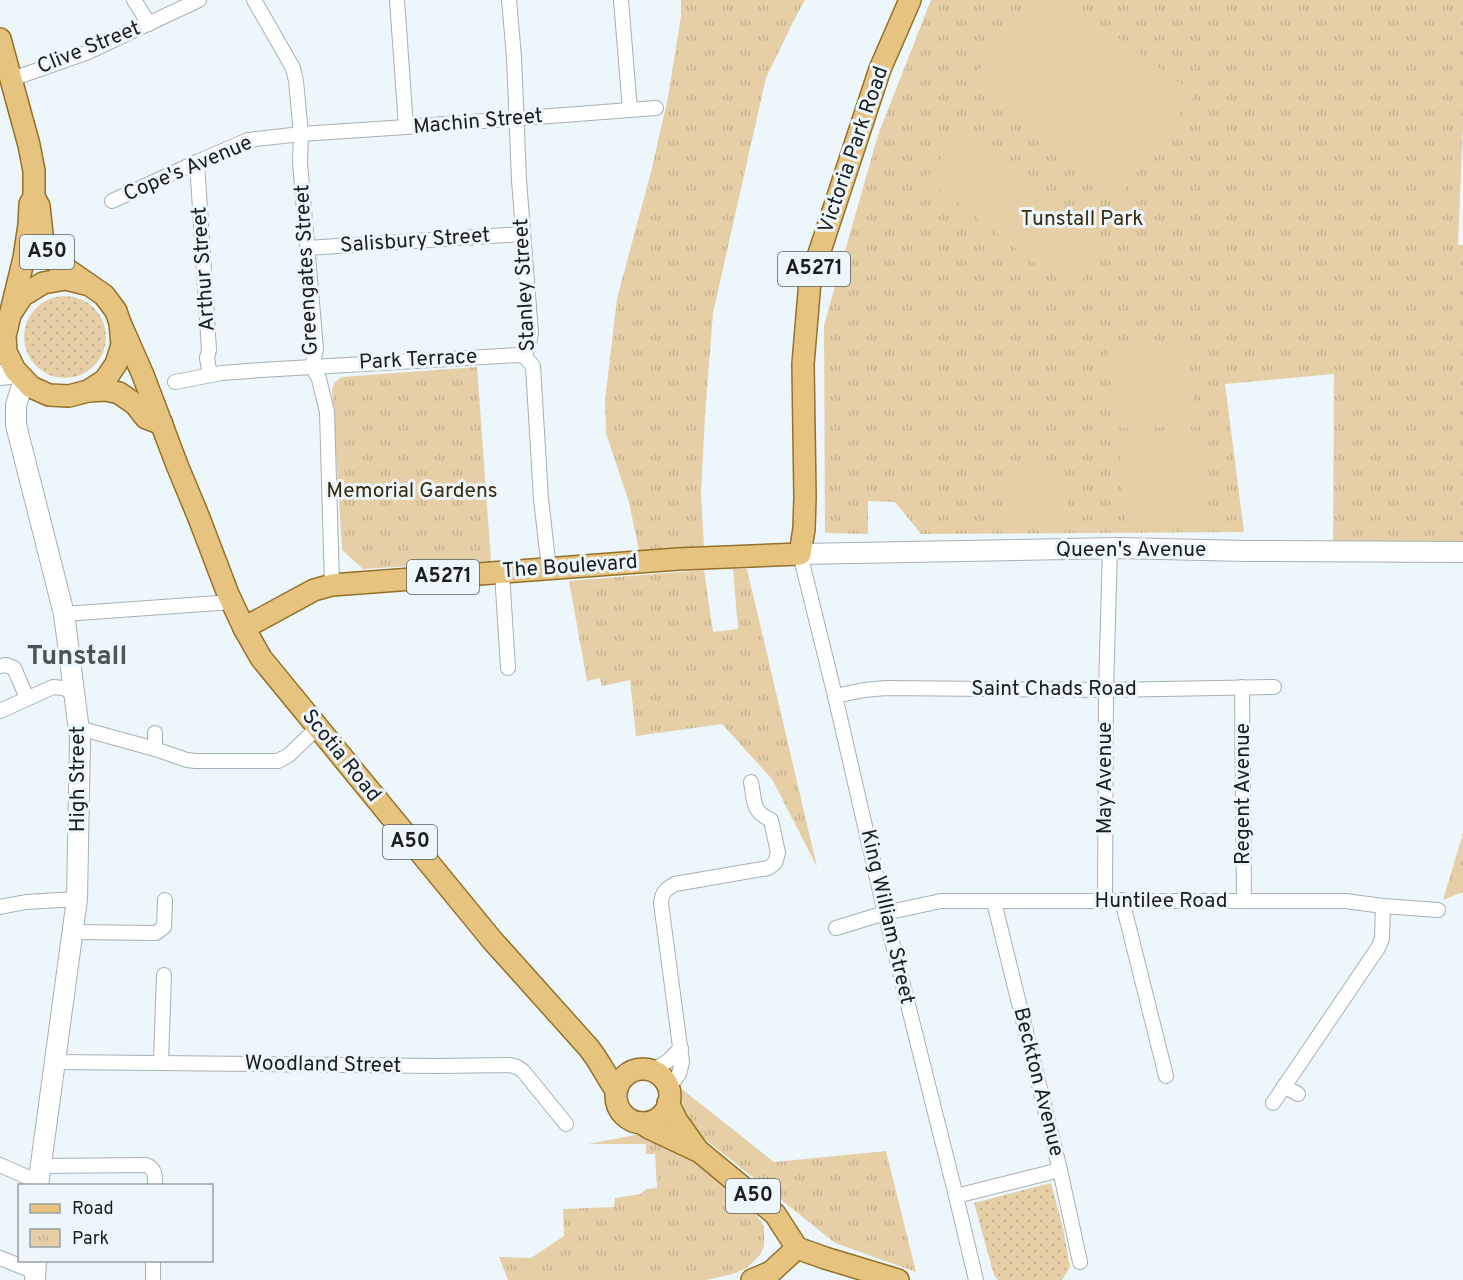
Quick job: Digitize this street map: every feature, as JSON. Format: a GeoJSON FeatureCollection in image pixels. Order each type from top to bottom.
{"type":"FeatureCollection","features":[{"type":"Feature","properties":{"kind":"main road","name":"Victoria Park Road"},"geometry":{"type":"LineString","coordinates":[[800,554],[804,529],[805,497],[803,364],[810,281],[880,69],[910,0]]}},
{"type":"Feature","properties":{"kind":"main road","name":"A50"},"geometry":{"type":"LineString","coordinates":[[0,39],[31,153],[34,197],[39,206],[43,243],[49,257],[91,287]]}},
{"type":"Feature","properties":{"kind":"main road","name":"A50"},"geometry":{"type":"LineString","coordinates":[[34,197],[30,204],[24,258],[9,316],[3,353],[15,370],[14,376],[49,395],[69,396],[88,391],[106,390],[119,393],[135,404],[146,418],[162,424]]}},
{"type":"Feature","properties":{"kind":"main road","name":"A50"},"geometry":{"type":"LineString","coordinates":[[9,316],[22,296],[43,283],[66,279],[86,284],[104,295],[116,311],[121,325]]}},
{"type":"Feature","properties":{"kind":"main road"},"geometry":{"type":"LineString","coordinates":[[88,391],[105,380],[116,364],[122,345],[121,325]]}},
{"type":"Feature","properties":{"kind":"main road","name":"Scotia Road"},"geometry":{"type":"LineString","coordinates":[[121,325],[143,375],[231,602],[261,658],[492,940],[599,1060],[616,1090]]}},
{"type":"Feature","properties":{"kind":"main road","name":"The Boulevard"},"geometry":{"type":"LineString","coordinates":[[244,628],[314,590],[332,585],[654,561],[800,554]]}},
{"type":"Feature","properties":{"kind":"main road","name":"Scotia Road"},"geometry":{"type":"LineString","coordinates":[[588,1047],[609,1060],[649,1070]]}},
{"type":"Feature","properties":{"kind":"main road"},"geometry":{"type":"LineString","coordinates":[[634,1070],[649,1070],[661,1077],[668,1096],[664,1113],[649,1122],[642,1123],[628,1119],[621,1112],[616,1090],[625,1075],[634,1070]]}},
{"type":"Feature","properties":{"kind":"main road","name":"A50"},"geometry":{"type":"LineString","coordinates":[[668,1096],[677,1121],[700,1152],[775,1214],[797,1248]]}},
{"type":"Feature","properties":{"kind":"main road","name":"A50"},"geometry":{"type":"LineString","coordinates":[[642,1123],[700,1152]]}},
{"type":"Feature","properties":{"kind":"main road"},"geometry":{"type":"LineString","coordinates":[[752,1280],[771,1272],[797,1248],[898,1280]]}},
{"type":"Feature","properties":{"kind":"street"},"geometry":{"type":"LineString","coordinates":[[134,0],[149,24]]}},
{"type":"Feature","properties":{"kind":"street","name":"Clive Street"},"geometry":{"type":"LineString","coordinates":[[12,79],[86,53],[199,0]]}},
{"type":"Feature","properties":{"kind":"street","name":"Greengates Street"},"geometry":{"type":"LineString","coordinates":[[254,0],[293,68],[296,81],[301,134],[300,163],[316,349],[312,366],[319,379],[327,412],[332,585]]}},
{"type":"Feature","properties":{"kind":"street"},"geometry":{"type":"LineString","coordinates":[[397,0],[406,128]]}},
{"type":"Feature","properties":{"kind":"street","name":"Stanley Street"},"geometry":{"type":"LineString","coordinates":[[509,0],[531,333],[524,356],[533,366],[541,499],[549,569]]}},
{"type":"Feature","properties":{"kind":"street"},"geometry":{"type":"LineString","coordinates":[[621,0],[630,110]]}},
{"type":"Feature","properties":{"kind":"street","name":"Machin Street"},"geometry":{"type":"LineString","coordinates":[[301,134],[656,108]]}},
{"type":"Feature","properties":{"kind":"street","name":"Cope's Avenue"},"geometry":{"type":"LineString","coordinates":[[112,201],[248,140],[301,134]]}},
{"type":"Feature","properties":{"kind":"street","name":"Arthur Street"},"geometry":{"type":"LineString","coordinates":[[196,162],[209,350],[207,358],[210,375]]}},
{"type":"Feature","properties":{"kind":"street","name":"Salisbury Street"},"geometry":{"type":"LineString","coordinates":[[307,248],[523,234]]}},
{"type":"Feature","properties":{"kind":"street","name":"Park Terrace"},"geometry":{"type":"LineString","coordinates":[[175,382],[210,375],[312,366],[524,356]]}},
{"type":"Feature","properties":{"kind":"street","name":"High Street"},"geometry":{"type":"LineString","coordinates":[[14,376],[16,405],[8,417],[64,614],[80,728],[77,899],[39,1176]]}},
{"type":"Feature","properties":{"kind":"street","name":"Queen's Avenue"},"geometry":{"type":"LineString","coordinates":[[800,554],[1110,548],[1459,552]]}},
{"type":"Feature","properties":{"kind":"street","name":"May Avenue"},"geometry":{"type":"LineString","coordinates":[[1105,900],[1106,690],[1110,548]]}},
{"type":"Feature","properties":{"kind":"street","name":"King William Street"},"geometry":{"type":"LineString","coordinates":[[800,554],[885,913],[976,1280]]}},
{"type":"Feature","properties":{"kind":"street"},"geometry":{"type":"LineString","coordinates":[[501,573],[508,668]]}},
{"type":"Feature","properties":{"kind":"street"},"geometry":{"type":"LineString","coordinates":[[64,614],[231,602]]}},
{"type":"Feature","properties":{"kind":"street"},"geometry":{"type":"LineString","coordinates":[[0,666],[6,665],[14,668],[27,698]]}},
{"type":"Feature","properties":{"kind":"street"},"geometry":{"type":"LineString","coordinates":[[0,711],[53,687],[74,693]]}},
{"type":"Feature","properties":{"kind":"street","name":"Regent Avenue"},"geometry":{"type":"LineString","coordinates":[[1242,687],[1244,901]]}},
{"type":"Feature","properties":{"kind":"street","name":"Saint Chads Road"},"geometry":{"type":"LineString","coordinates":[[835,696],[886,688],[1106,690],[1274,687]]}},
{"type":"Feature","properties":{"kind":"street"},"geometry":{"type":"LineString","coordinates":[[80,728],[187,760],[278,761],[289,755],[317,728]]}},
{"type":"Feature","properties":{"kind":"street"},"geometry":{"type":"LineString","coordinates":[[155,733],[155,749]]}},
{"type":"Feature","properties":{"kind":"street"},"geometry":{"type":"LineString","coordinates":[[668,1096],[682,1062],[661,903],[662,894],[675,884],[768,868],[775,863],[778,853],[771,820],[756,810],[751,782]]}},
{"type":"Feature","properties":{"kind":"street"},"geometry":{"type":"LineString","coordinates":[[0,907],[26,902],[77,899]]}},
{"type":"Feature","properties":{"kind":"street"},"geometry":{"type":"LineString","coordinates":[[72,933],[156,933],[164,927],[165,900]]}},
{"type":"Feature","properties":{"kind":"street"},"geometry":{"type":"LineString","coordinates":[[1122,900],[1166,1076]]}},
{"type":"Feature","properties":{"kind":"street","name":"Huntilee Road"},"geometry":{"type":"LineString","coordinates":[[836,928],[885,913],[941,901],[1345,901],[1438,910]]}},
{"type":"Feature","properties":{"kind":"street","name":"Beckton Avenue"},"geometry":{"type":"LineString","coordinates":[[994,902],[1060,1170],[1080,1262]]}},
{"type":"Feature","properties":{"kind":"street"},"geometry":{"type":"LineString","coordinates":[[1273,1103],[1378,948],[1382,939],[1383,906]]}},
{"type":"Feature","properties":{"kind":"street"},"geometry":{"type":"LineString","coordinates":[[161,1062],[164,975]]}},
{"type":"Feature","properties":{"kind":"street"},"geometry":{"type":"LineString","coordinates":[[649,1070],[669,1060],[681,1047]]}},
{"type":"Feature","properties":{"kind":"street","name":"Woodland Street"},"geometry":{"type":"LineString","coordinates":[[55,1062],[510,1065],[523,1071],[566,1124]]}},
{"type":"Feature","properties":{"kind":"street"},"geometry":{"type":"LineString","coordinates":[[1284,1086],[1298,1094]]}},
{"type":"Feature","properties":{"kind":"street"},"geometry":{"type":"LineString","coordinates":[[0,1165],[27,1177],[146,1165],[155,1173],[155,1184]]}},
{"type":"Feature","properties":{"kind":"street"},"geometry":{"type":"LineString","coordinates":[[957,1196],[1060,1170]]}},
{"type":"Feature","properties":{"kind":"street"},"geometry":{"type":"LineString","coordinates":[[0,1258],[35,1271]]}},
{"type":"Feature","properties":{"kind":"street"},"geometry":{"type":"LineString","coordinates":[[153,1262],[153,1280]]}},
{"type":"Feature","properties":{"kind":"green space"},"geometry":{"type":"Polygon","coordinates":[[[681,0],[805,0],[766,78],[713,313],[701,494],[704,547],[639,551],[629,502],[606,433],[605,400],[617,299],[652,168],[668,97],[681,16],[681,0]]]}},
{"type":"Feature","properties":{"kind":"green space","name":"Tunstall Park"},"geometry":{"type":"Polygon","coordinates":[[[931,0],[1463,0],[1463,124],[1458,245],[1463,245],[1463,552],[1333,547],[1334,374],[1225,384],[1244,532],[921,534],[895,502],[868,501],[868,534],[825,533],[824,325],[878,135],[931,0]]]}},
{"type":"Feature","properties":{"kind":"green space"},"geometry":{"type":"Polygon","coordinates":[[[1031,0],[1067,0],[1195,94],[1120,196],[968,84],[1031,0]]]}},
{"type":"Feature","properties":{"kind":"green space"},"geometry":{"type":"Polygon","coordinates":[[[961,132],[1108,244],[1075,289],[1038,266],[926,178],[961,132]]]}},
{"type":"Feature","properties":{"kind":"green space"},"geometry":{"type":"Polygon","coordinates":[[[57,296],[73,296],[88,303],[99,314],[106,329],[103,353],[94,366],[73,378],[57,378],[42,371],[31,360],[24,345],[24,329],[31,314],[42,303],[57,296]]]}},
{"type":"Feature","properties":{"kind":"green space"},"geometry":{"type":"Polygon","coordinates":[[[1188,347],[1198,427],[1116,428],[1108,351],[1188,347]]]}},
{"type":"Feature","properties":{"kind":"green space","name":"Memorial Gardens"},"geometry":{"type":"Polygon","coordinates":[[[477,367],[491,561],[363,569],[342,550],[332,389],[335,382],[342,377],[477,367]]]}},
{"type":"Feature","properties":{"kind":"green space"},"geometry":{"type":"Polygon","coordinates":[[[1201,438],[1210,521],[1126,522],[1118,439],[1201,438]]]}},
{"type":"Feature","properties":{"kind":"green space"},"geometry":{"type":"Polygon","coordinates":[[[1064,461],[1070,525],[1006,525],[1005,462],[1064,461]]]}},
{"type":"Feature","properties":{"kind":"green space"},"geometry":{"type":"Polygon","coordinates":[[[733,569],[747,569],[817,867],[772,779],[722,724],[636,736],[630,680],[602,686],[600,678],[587,681],[569,581],[704,570],[713,632],[738,629],[733,569]]]}},
{"type":"Feature","properties":{"kind":"green space"},"geometry":{"type":"Polygon","coordinates":[[[1463,833],[1463,892],[1443,900],[1463,833]]]}},
{"type":"Feature","properties":{"kind":"green space"},"geometry":{"type":"Polygon","coordinates":[[[678,1086],[774,1162],[886,1151],[916,1272],[835,1243],[700,1135],[681,1113],[678,1086]]]}},
{"type":"Feature","properties":{"kind":"green space"},"geometry":{"type":"Polygon","coordinates":[[[641,1134],[663,1138],[708,1170],[755,1213],[764,1226],[764,1246],[760,1255],[747,1268],[733,1274],[706,1280],[508,1280],[499,1257],[531,1258],[564,1236],[563,1209],[614,1207],[615,1198],[641,1194],[646,1189],[657,1188],[655,1154],[646,1154],[646,1144],[588,1144],[641,1134]]]}},
{"type":"Feature","properties":{"kind":"green space"},"geometry":{"type":"Polygon","coordinates":[[[1051,1183],[1070,1267],[1062,1280],[998,1280],[994,1275],[974,1203],[1051,1183]]]}},
{"type":"Feature","properties":{"kind":"district","name":"Tunstall"},"geometry":{"type":"Point","coordinates":[77,657]}}]}
